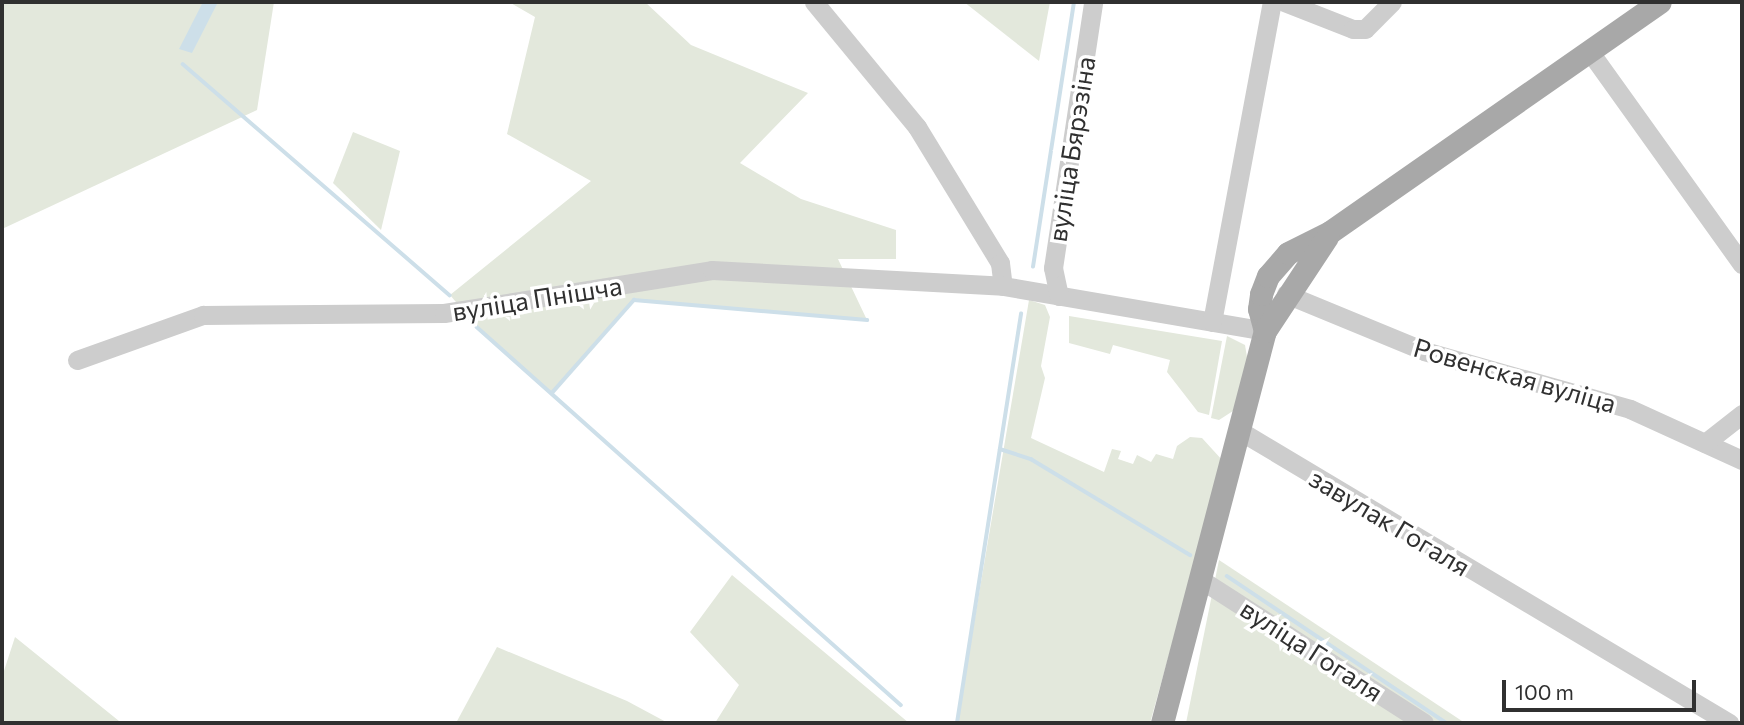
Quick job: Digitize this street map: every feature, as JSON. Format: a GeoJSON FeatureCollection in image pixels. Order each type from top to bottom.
{"type":"FeatureCollection","features":[{"type":"Feature","properties":{"kind":"main road"},"geometry":{"type":"LineString","coordinates":[[1265,331],[1259,309],[1268,276],[1288,253],[1330,232],[1660,2]]}},
{"type":"Feature","properties":{"kind":"main road"},"geometry":{"type":"LineString","coordinates":[[1162,723],[1265,331],[1286,294],[1330,232]]}},
{"type":"Feature","properties":{"kind":"street"},"geometry":{"type":"LineString","coordinates":[[814,2],[917,127],[1000,263],[1003,286]]}},
{"type":"Feature","properties":{"kind":"street","name":"вуліца Бярэзіна"},"geometry":{"type":"LineString","coordinates":[[1059,296],[1052,268],[1093,2]]}},
{"type":"Feature","properties":{"kind":"street"},"geometry":{"type":"LineString","coordinates":[[1212,322],[1272,2]]}},
{"type":"Feature","properties":{"kind":"street"},"geometry":{"type":"LineString","coordinates":[[1284,2],[1353,29],[1365,29],[1392,2]]}},
{"type":"Feature","properties":{"kind":"street"},"geometry":{"type":"LineString","coordinates":[[1590,52],[1742,264]]}},
{"type":"Feature","properties":{"kind":"street","name":"вуліца Пнішча"},"geometry":{"type":"LineString","coordinates":[[77,360],[202,315],[444,313],[712,270],[1003,286],[1265,331]]}},
{"type":"Feature","properties":{"kind":"street","name":"Ровенская вуліца"},"geometry":{"type":"LineString","coordinates":[[1286,294],[1424,351],[1630,409],[1742,460]]}},
{"type":"Feature","properties":{"kind":"street"},"geometry":{"type":"LineString","coordinates":[[1705,443],[1742,414]]}},
{"type":"Feature","properties":{"kind":"street","name":"завулак Гогаля"},"geometry":{"type":"LineString","coordinates":[[1240,431],[1729,723]]}},
{"type":"Feature","properties":{"kind":"street","name":"вуліца Гогаля"},"geometry":{"type":"LineString","coordinates":[[1200,579],[1424,723]]}},
{"type":"Feature","properties":{"kind":"shaded area"},"geometry":{"type":"Polygon","coordinates":[[[2,2],[274,2],[257,110],[2,229],[2,2]]]}},
{"type":"Feature","properties":{"kind":"shaded area"},"geometry":{"type":"Polygon","coordinates":[[[509,2],[645,2],[691,45],[808,93],[740,163],[801,199],[896,230],[896,259],[838,259],[867,320],[634,300],[552,393],[477,327],[450,295],[591,181],[507,134],[535,17],[509,2]]]}},
{"type":"Feature","properties":{"kind":"shaded area"},"geometry":{"type":"Polygon","coordinates":[[[964,2],[1050,2],[1039,61],[964,2]]]}},
{"type":"Feature","properties":{"kind":"shaded area"},"geometry":{"type":"Polygon","coordinates":[[[353,132],[400,151],[381,230],[333,183],[353,132]]]}},
{"type":"Feature","properties":{"kind":"shaded area"},"geometry":{"type":"Polygon","coordinates":[[[1029,300],[1045,305],[1050,317],[1041,366],[1045,378],[1031,438],[1104,472],[1112,449],[1121,451],[1118,459],[1133,464],[1137,455],[1151,462],[1156,454],[1173,459],[1177,446],[1190,437],[1202,438],[1223,461],[1150,723],[957,723],[1029,300]]]}},
{"type":"Feature","properties":{"kind":"shaded area"},"geometry":{"type":"Polygon","coordinates":[[[1069,316],[1222,341],[1209,415],[1198,412],[1167,372],[1170,360],[1113,345],[1110,354],[1069,343],[1069,316]]]}},
{"type":"Feature","properties":{"kind":"shaded area"},"geometry":{"type":"Polygon","coordinates":[[[1227,336],[1245,345],[1248,363],[1233,411],[1219,420],[1211,418],[1227,336]]]}},
{"type":"Feature","properties":{"kind":"shaded area"},"geometry":{"type":"Polygon","coordinates":[[[1219,560],[1465,723],[1186,723],[1219,560]]]}},
{"type":"Feature","properties":{"kind":"shaded area"},"geometry":{"type":"Polygon","coordinates":[[[732,575],[909,723],[715,723],[739,685],[690,632],[732,575]]]}},
{"type":"Feature","properties":{"kind":"shaded area"},"geometry":{"type":"Polygon","coordinates":[[[15,637],[119,721],[126,723],[2,723],[2,677],[15,637]]]}},
{"type":"Feature","properties":{"kind":"shaded area"},"geometry":{"type":"Polygon","coordinates":[[[497,647],[627,701],[668,723],[456,723],[497,647]]]}},
{"type":"Feature","properties":{"kind":"water"},"geometry":{"type":"Polygon","coordinates":[[[203,2],[218,2],[192,53],[179,49],[203,2]]]}},
{"type":"Feature","properties":{"kind":"waterway"},"geometry":{"type":"LineString","coordinates":[[1033,267],[1074,2]]}},
{"type":"Feature","properties":{"kind":"waterway"},"geometry":{"type":"LineString","coordinates":[[183,64],[450,295]]}},
{"type":"Feature","properties":{"kind":"waterway"},"geometry":{"type":"LineString","coordinates":[[552,393],[634,300],[867,320]]}},
{"type":"Feature","properties":{"kind":"waterway"},"geometry":{"type":"LineString","coordinates":[[957,723],[1021,314]]}},
{"type":"Feature","properties":{"kind":"waterway"},"geometry":{"type":"LineString","coordinates":[[477,327],[901,705]]}},
{"type":"Feature","properties":{"kind":"waterway"},"geometry":{"type":"LineString","coordinates":[[1000,449],[1031,459],[1190,555]]}},
{"type":"Feature","properties":{"kind":"waterway"},"geometry":{"type":"LineString","coordinates":[[1227,576],[1447,723]]}}]}
